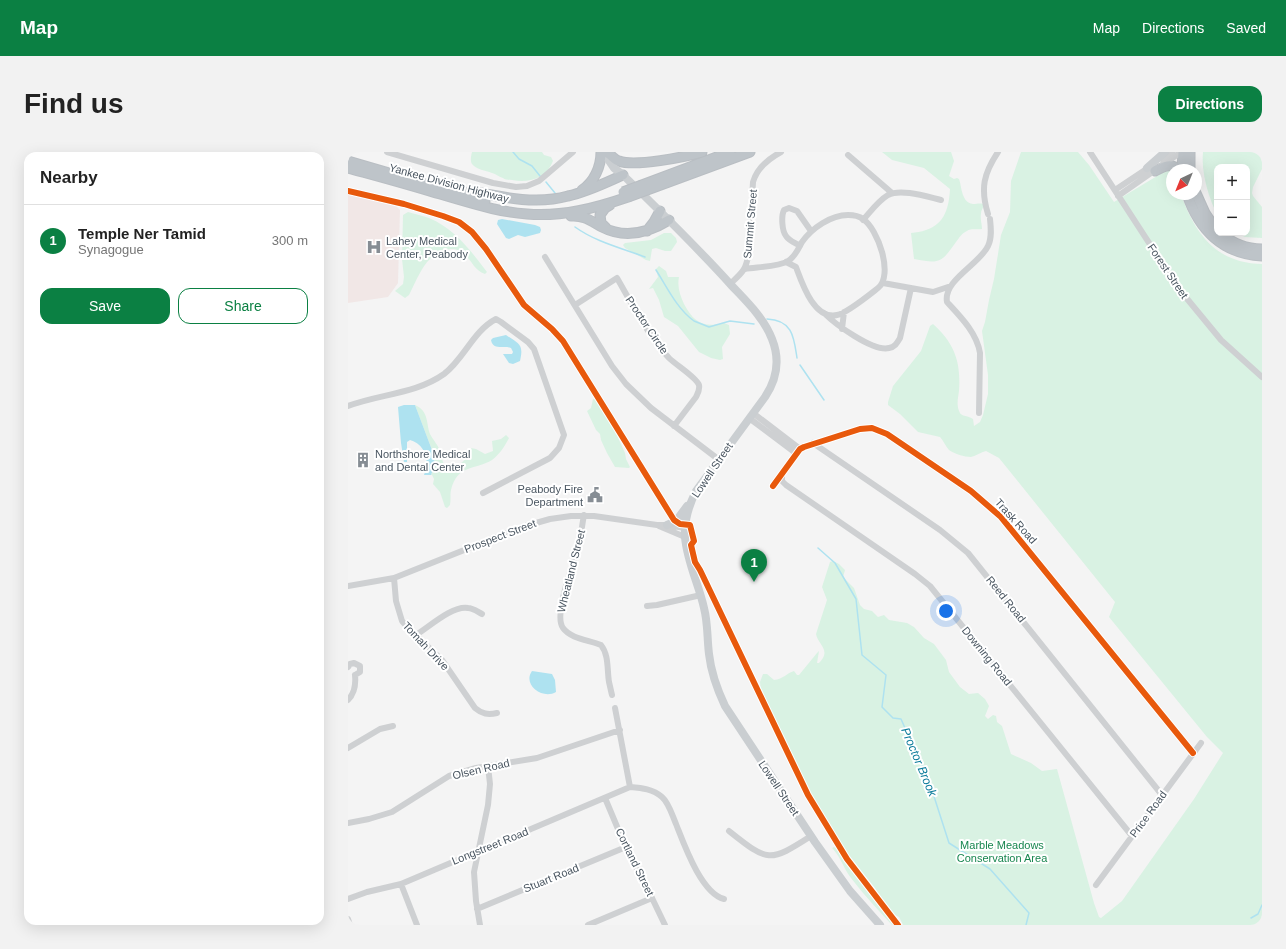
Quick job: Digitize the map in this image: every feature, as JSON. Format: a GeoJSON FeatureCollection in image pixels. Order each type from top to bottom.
{"type":"FeatureCollection","features":[{"type":"Feature","properties":{"kind":"highway"},"geometry":{"type":"LineString","coordinates":[[576,194],[586,187],[593,179],[605,152],[620,162],[638,162],[675,158],[702,152]]}},
{"type":"Feature","properties":{"kind":"highway","name":"Yankee Division Highway"},"geometry":{"type":"LineString","coordinates":[[348,168],[496,210],[528,214],[560,214],[592,209],[730,152]]}},
{"type":"Feature","properties":{"kind":"highway","name":"Yankee Division Highway"},"geometry":{"type":"LineString","coordinates":[[644,188],[750,152]]}},
{"type":"Feature","properties":{"kind":"highway"},"geometry":{"type":"LineString","coordinates":[[1182,152],[1182,164]]}},
{"type":"Feature","properties":{"kind":"highway"},"geometry":{"type":"LineString","coordinates":[[1190,152],[1190,164]]}},
{"type":"Feature","properties":{"kind":"highway","name":"Yankee Division Highway"},"geometry":{"type":"LineString","coordinates":[[348,161],[489,202],[520,207],[559,208],[626,195]]}},
{"type":"Feature","properties":{"kind":"highway"},"geometry":{"type":"LineString","coordinates":[[1151,169],[1166,166]]}},
{"type":"Feature","properties":{"kind":"highway"},"geometry":{"type":"LineString","coordinates":[[434,185],[501,197],[528,200],[552,199],[576,194],[623,175]]}},
{"type":"Feature","properties":{"kind":"highway"},"geometry":{"type":"LineString","coordinates":[[607,229],[600,219],[602,212],[626,195]]}},
{"type":"Feature","properties":{"kind":"highway"},"geometry":{"type":"LineString","coordinates":[[1190,200],[1198,219],[1210,235],[1231,249],[1246,254],[1262,256]]}},
{"type":"Feature","properties":{"kind":"highway"},"geometry":{"type":"LineString","coordinates":[[1199,200],[1205,213],[1214,226]]}},
{"type":"Feature","properties":{"kind":"highway"},"geometry":{"type":"LineString","coordinates":[[496,210],[518,216],[533,218],[582,216],[607,229],[626,234],[654,229],[669,220]]}},
{"type":"Feature","properties":{"kind":"highway"},"geometry":{"type":"LineString","coordinates":[[646,231],[654,222],[660,211]]}},
{"type":"Feature","properties":{"kind":"highway"},"geometry":{"type":"LineString","coordinates":[[1223,236],[1241,246],[1262,249]]}},
{"type":"Feature","properties":{"kind":"main road","name":"Lowell Street"},"geometry":{"type":"LineString","coordinates":[[605,152],[623,175],[669,220],[730,284],[765,325],[772,339],[776,354],[776,371],[772,386],[701,483],[692,499],[688,510],[685,532],[688,553],[706,615],[710,661],[720,697],[736,724],[850,891],[880,925]]}},
{"type":"Feature","properties":{"kind":"main road"},"geometry":{"type":"LineString","coordinates":[[1151,169],[1165,152]]}},
{"type":"Feature","properties":{"kind":"main road"},"geometry":{"type":"LineString","coordinates":[[667,525],[679,518],[692,499]]}},
{"type":"Feature","properties":{"kind":"street"},"geometry":{"type":"LineString","coordinates":[[387,152],[516,187],[527,186],[538,181],[573,152]]}},
{"type":"Feature","properties":{"kind":"street","name":"Summit Street"},"geometry":{"type":"LineString","coordinates":[[730,284],[745,268],[749,252],[753,182],[760,168],[770,158],[781,152]]}},
{"type":"Feature","properties":{"kind":"street"},"geometry":{"type":"LineString","coordinates":[[947,302],[946,295],[951,286],[987,248],[991,233],[984,196],[984,180],[991,163],[998,152]]}},
{"type":"Feature","properties":{"kind":"street","name":"Forest Street"},"geometry":{"type":"LineString","coordinates":[[1090,152],[1166,271],[1194,308],[1220,340],[1262,377]]}},
{"type":"Feature","properties":{"kind":"street"},"geometry":{"type":"LineString","coordinates":[[1118,196],[1172,152]]}},
{"type":"Feature","properties":{"kind":"street"},"geometry":{"type":"LineString","coordinates":[[1115,190],[1182,152]]}},
{"type":"Feature","properties":{"kind":"street"},"geometry":{"type":"LineString","coordinates":[[848,155],[892,193]]}},
{"type":"Feature","properties":{"kind":"street"},"geometry":{"type":"LineString","coordinates":[[881,185],[884,190],[884,198]]}},
{"type":"Feature","properties":{"kind":"street"},"geometry":{"type":"LineString","coordinates":[[863,220],[884,198],[892,193],[903,192],[941,200]]}},
{"type":"Feature","properties":{"kind":"street"},"geometry":{"type":"LineString","coordinates":[[800,246],[788,238],[785,233],[782,216],[784,210],[789,208],[797,210],[811,231]]}},
{"type":"Feature","properties":{"kind":"street"},"geometry":{"type":"LineString","coordinates":[[745,268],[786,262],[796,254],[811,231],[838,216],[852,215],[863,220],[874,233],[880,249],[885,277],[883,283],[844,312],[833,315],[826,314],[821,310]]}},
{"type":"Feature","properties":{"kind":"street"},"geometry":{"type":"LineString","coordinates":[[796,254],[796,267],[808,297],[842,329],[880,348],[888,348],[896,345],[901,333],[911,288]]}},
{"type":"Feature","properties":{"kind":"street"},"geometry":{"type":"LineString","coordinates":[[545,256],[612,366],[626,384],[645,403],[718,459]]}},
{"type":"Feature","properties":{"kind":"street"},"geometry":{"type":"LineString","coordinates":[[786,262],[796,267]]}},
{"type":"Feature","properties":{"kind":"street","name":"Proctor Circle"},"geometry":{"type":"LineString","coordinates":[[575,305],[616,278],[661,349],[673,362],[695,379],[699,385],[696,397],[674,426]]}},
{"type":"Feature","properties":{"kind":"street"},"geometry":{"type":"LineString","coordinates":[[883,283],[933,292],[947,302],[971,331],[978,344],[980,353],[979,413]]}},
{"type":"Feature","properties":{"kind":"street"},"geometry":{"type":"LineString","coordinates":[[933,292],[951,286]]}},
{"type":"Feature","properties":{"kind":"street"},"geometry":{"type":"LineString","coordinates":[[842,329],[844,312]]}},
{"type":"Feature","properties":{"kind":"street"},"geometry":{"type":"LineString","coordinates":[[348,406],[364,400],[405,391],[429,382],[442,375],[451,367],[484,327],[496,319],[528,342],[534,349],[564,435],[559,448],[550,458],[482,493]]}},
{"type":"Feature","properties":{"kind":"street"},"geometry":{"type":"LineString","coordinates":[[751,416],[799,452]]}},
{"type":"Feature","properties":{"kind":"street","name":"Trask Road"},"geometry":{"type":"LineString","coordinates":[[773,486],[799,452],[813,443],[860,429],[872,428],[882,431],[983,501],[999,514],[1193,753]]}},
{"type":"Feature","properties":{"kind":"street","name":"Reed Road"},"geometry":{"type":"LineString","coordinates":[[813,443],[940,530],[968,553],[1162,795]]}},
{"type":"Feature","properties":{"kind":"street","name":"Downing Road"},"geometry":{"type":"LineString","coordinates":[[782,475],[782,481],[786,485],[915,574],[930,586],[1132,836]]}},
{"type":"Feature","properties":{"kind":"street","name":"Prospect Street"},"geometry":{"type":"LineString","coordinates":[[348,586],[394,578],[532,523],[560,517],[584,515],[608,517],[657,525],[685,532]]}},
{"type":"Feature","properties":{"kind":"street","name":"Wheatland Street"},"geometry":{"type":"LineString","coordinates":[[584,515],[578,546],[566,584],[559,617],[562,627],[570,636],[601,645],[604,648],[612,695]]}},
{"type":"Feature","properties":{"kind":"street","name":"Prospect Street"},"geometry":{"type":"LineString","coordinates":[[657,525],[667,525],[685,532]]}},
{"type":"Feature","properties":{"kind":"street","name":"Tomah Drive"},"geometry":{"type":"LineString","coordinates":[[394,578],[396,601],[400,616],[405,625],[442,660],[475,708],[486,714],[497,713]]}},
{"type":"Feature","properties":{"kind":"street"},"geometry":{"type":"LineString","coordinates":[[647,606],[701,595]]}},
{"type":"Feature","properties":{"kind":"street"},"geometry":{"type":"LineString","coordinates":[[416,635],[459,608],[468,608],[482,614]]}},
{"type":"Feature","properties":{"kind":"street"},"geometry":{"type":"LineString","coordinates":[[348,667],[354,662],[360,666],[360,672],[355,675]]}},
{"type":"Feature","properties":{"kind":"street"},"geometry":{"type":"LineString","coordinates":[[348,670],[351,674],[355,675]]}},
{"type":"Feature","properties":{"kind":"street"},"geometry":{"type":"LineString","coordinates":[[348,700],[354,692],[356,686],[355,675]]}},
{"type":"Feature","properties":{"kind":"street"},"geometry":{"type":"LineString","coordinates":[[615,708],[630,787],[654,791],[666,800],[684,843],[704,883],[714,895],[724,899]]}},
{"type":"Feature","properties":{"kind":"street"},"geometry":{"type":"LineString","coordinates":[[348,748],[380,729],[393,726]]}},
{"type":"Feature","properties":{"kind":"street","name":"Olsen Road"},"geometry":{"type":"LineString","coordinates":[[348,823],[369,819],[392,812],[449,776],[476,768],[537,758],[620,730]]}},
{"type":"Feature","properties":{"kind":"street","name":"Price Road"},"geometry":{"type":"LineString","coordinates":[[1096,885],[1201,743]]}},
{"type":"Feature","properties":{"kind":"street"},"geometry":{"type":"LineString","coordinates":[[480,925],[474,872],[488,805],[490,784],[488,766]]}},
{"type":"Feature","properties":{"kind":"street","name":"Longstreet Road"},"geometry":{"type":"LineString","coordinates":[[348,899],[367,892],[401,884],[478,850],[630,787]]}},
{"type":"Feature","properties":{"kind":"street","name":"Cortland Street"},"geometry":{"type":"LineString","coordinates":[[605,798],[626,846],[665,925]]}},
{"type":"Feature","properties":{"kind":"street"},"geometry":{"type":"LineString","coordinates":[[729,831],[753,850],[767,856],[784,854],[812,836]]}},
{"type":"Feature","properties":{"kind":"street","name":"Stuart Road"},"geometry":{"type":"LineString","coordinates":[[477,909],[626,846]]}},
{"type":"Feature","properties":{"kind":"street"},"geometry":{"type":"LineString","coordinates":[[401,884],[417,925]]}},
{"type":"Feature","properties":{"kind":"street"},"geometry":{"type":"LineString","coordinates":[[588,925],[652,898]]}},
{"type":"Feature","properties":{"kind":"street"},"geometry":{"type":"LineString","coordinates":[[348,919],[350,925]]}},
{"type":"Feature","properties":{"kind":"shaded area","name":"Lahey Medical Center, Peabody"},"geometry":{"type":"Polygon","coordinates":[[[348,193],[395,205],[400,210],[398,283],[388,297],[348,303],[348,193]]]}},
{"type":"Feature","properties":{"kind":"green space"},"geometry":{"type":"Polygon","coordinates":[[[472,152],[542,152],[544,155],[551,157],[553,161],[546,172],[541,176],[525,181],[508,180],[474,166],[471,161],[472,152]]]}},
{"type":"Feature","properties":{"kind":"green space"},"geometry":{"type":"Polygon","coordinates":[[[882,152],[951,152],[954,161],[949,176],[954,179],[959,179],[964,197],[969,203],[983,204],[981,211],[982,229],[969,230],[964,233],[959,237],[947,254],[939,260],[929,261],[914,259],[911,233],[922,231],[938,224],[945,214],[950,189],[924,168],[892,160],[882,152]]]}},
{"type":"Feature","properties":{"kind":"green space","name":"Marble Meadows Conservation Area"},"geometry":{"type":"Polygon","coordinates":[[[1021,152],[1078,152],[1089,165],[1114,202],[1166,171],[1166,200],[1184,200],[1193,222],[1210,244],[1220,252],[1232,258],[1262,264],[1262,925],[903,925],[899,917],[891,913],[875,888],[843,848],[817,807],[800,775],[761,692],[760,682],[763,674],[767,674],[774,680],[794,671],[797,675],[799,675],[819,651],[817,663],[819,663],[823,658],[824,651],[816,634],[827,600],[822,587],[830,562],[833,561],[839,564],[845,570],[843,577],[854,588],[860,605],[864,609],[872,611],[878,617],[884,615],[889,620],[907,623],[914,627],[924,638],[934,644],[946,660],[949,672],[960,687],[969,694],[978,693],[985,699],[989,706],[985,716],[988,719],[993,715],[996,716],[997,722],[1002,726],[1011,754],[1031,763],[1042,771],[1057,769],[1094,903],[1099,917],[1101,918],[1122,901],[1194,799],[1223,753],[1207,737],[1109,617],[1115,602],[999,458],[986,451],[971,457],[954,453],[949,450],[940,437],[918,432],[900,414],[888,405],[893,386],[921,351],[930,326],[933,324],[947,339],[955,354],[959,371],[958,405],[960,413],[973,419],[974,426],[980,422],[988,394],[988,375],[982,331],[994,279],[1001,235],[1010,212],[1011,181],[1021,152]]]}},
{"type":"Feature","properties":{"kind":"green space"},"geometry":{"type":"Polygon","coordinates":[[[1203,152],[1262,152],[1262,169],[1253,187],[1252,193],[1262,207],[1262,238],[1242,236],[1250,236],[1250,164],[1214,164],[1214,207],[1206,184],[1203,152]]]}},
{"type":"Feature","properties":{"kind":"green space"},"geometry":{"type":"Polygon","coordinates":[[[408,212],[429,218],[455,234],[487,272],[485,274],[479,271],[460,251],[453,249],[445,250],[432,257],[427,262],[409,295],[405,298],[395,291],[403,284],[403,215],[408,212]]]}},
{"type":"Feature","properties":{"kind":"green space"},"geometry":{"type":"Polygon","coordinates":[[[664,233],[671,233],[676,238],[677,242],[671,251],[656,248],[652,249],[650,261],[625,248],[623,245],[625,243],[651,240],[664,233]]]}},
{"type":"Feature","properties":{"kind":"green space"},"geometry":{"type":"Polygon","coordinates":[[[659,266],[666,271],[668,277],[679,277],[678,281],[681,297],[684,304],[696,320],[711,325],[724,323],[729,325],[730,334],[722,347],[723,359],[720,360],[711,358],[699,352],[678,326],[664,317],[659,300],[653,288],[649,289],[658,277],[656,269],[659,266]]]}},
{"type":"Feature","properties":{"kind":"green space"},"geometry":{"type":"Polygon","coordinates":[[[593,399],[598,400],[611,422],[625,453],[630,467],[629,468],[615,467],[607,453],[600,434],[596,430],[587,411],[591,408],[593,399]]]}},
{"type":"Feature","properties":{"kind":"green space"},"geometry":{"type":"Polygon","coordinates":[[[415,405],[425,414],[430,434],[439,448],[443,462],[447,467],[450,468],[458,465],[466,458],[471,448],[485,454],[493,451],[492,441],[501,439],[506,435],[509,438],[502,450],[492,460],[468,469],[458,476],[451,490],[450,505],[447,508],[445,507],[440,492],[433,484],[434,479],[431,475],[435,464],[432,450],[415,405]]]}},
{"type":"Feature","properties":{"kind":"green space"},"geometry":{"type":"Polygon","coordinates":[[[834,847],[840,851],[842,858],[880,905],[884,913],[894,925],[892,925],[851,878],[832,848],[834,847]]]}},
{"type":"Feature","properties":{"kind":"water"},"geometry":{"type":"Polygon","coordinates":[[[502,219],[535,225],[540,227],[541,230],[540,233],[525,237],[518,235],[509,239],[506,238],[497,224],[498,220],[502,219]]]}},
{"type":"Feature","properties":{"kind":"water"},"geometry":{"type":"Polygon","coordinates":[[[506,335],[521,348],[520,361],[513,364],[509,363],[503,354],[512,354],[513,352],[511,348],[496,347],[491,340],[493,338],[506,335]]]}},
{"type":"Feature","properties":{"kind":"water"},"geometry":{"type":"Polygon","coordinates":[[[404,405],[415,405],[432,450],[435,464],[431,475],[424,475],[427,464],[423,450],[415,442],[410,440],[407,442],[407,462],[404,462],[398,407],[404,405]]]}},
{"type":"Feature","properties":{"kind":"water"},"geometry":{"type":"Polygon","coordinates":[[[532,671],[552,674],[555,680],[556,692],[545,694],[535,690],[530,681],[532,671]]]}},
{"type":"Feature","properties":{"kind":"waterway","name":"Proctor Brook"},"geometry":{"type":"LineString","coordinates":[[513,152],[519,159],[532,166],[540,176]]}},
{"type":"Feature","properties":{"kind":"waterway","name":"Proctor Brook"},"geometry":{"type":"LineString","coordinates":[[546,182],[555,193]]}},
{"type":"Feature","properties":{"kind":"waterway","name":"Proctor Brook"},"geometry":{"type":"LineString","coordinates":[[575,227],[600,241],[645,257]]}},
{"type":"Feature","properties":{"kind":"waterway","name":"Proctor Brook"},"geometry":{"type":"LineString","coordinates":[[656,270],[677,304],[694,321],[709,327],[730,321],[754,324]]}},
{"type":"Feature","properties":{"kind":"waterway","name":"Proctor Brook"},"geometry":{"type":"LineString","coordinates":[[767,319],[776,320],[791,331],[797,358]]}},
{"type":"Feature","properties":{"kind":"waterway","name":"Proctor Brook"},"geometry":{"type":"LineString","coordinates":[[800,365],[824,400]]}},
{"type":"Feature","properties":{"kind":"waterway","name":"Proctor Brook"},"geometry":{"type":"LineString","coordinates":[[818,548],[835,563],[856,599],[862,655],[886,675],[882,707],[893,718],[901,719],[930,784],[949,843],[990,869],[1029,913],[1026,925]]}},
{"type":"Feature","properties":{"kind":"waterway"},"geometry":{"type":"LineString","coordinates":[[1251,918],[1258,914],[1262,905]]}},
{"type":"Feature","properties":{"kind":"cycle path"},"geometry":{"type":"LineString","coordinates":[[348,191],[404,204],[459,222],[472,232],[486,249],[524,305],[552,329],[563,341],[674,520],[680,524],[690,525],[694,541],[691,545],[695,562],[808,795],[847,859],[898,925]]}},
{"type":"Feature","properties":{"kind":"cycle path"},"geometry":{"type":"LineString","coordinates":[[773,486],[800,449],[804,447],[860,429],[872,428],[887,434],[971,491],[1001,517],[1193,753]]}},
{"type":"Feature","properties":{"kind":"place","name":"Lahey Medical Center, Peabody"},"geometry":{"type":"Point","coordinates":[374,247]}},
{"type":"Feature","properties":{"kind":"place","name":"Northshore Medical and Dental Center"},"geometry":{"type":"Point","coordinates":[363,460]}},
{"type":"Feature","properties":{"kind":"place","name":"Peabody Fire Department"},"geometry":{"type":"Point","coordinates":[595,495]}},
{"type":"Feature","properties":{"kind":"place","name":"Temple Ner Tamid"},"geometry":{"type":"Point","coordinates":[754,582]}}]}
